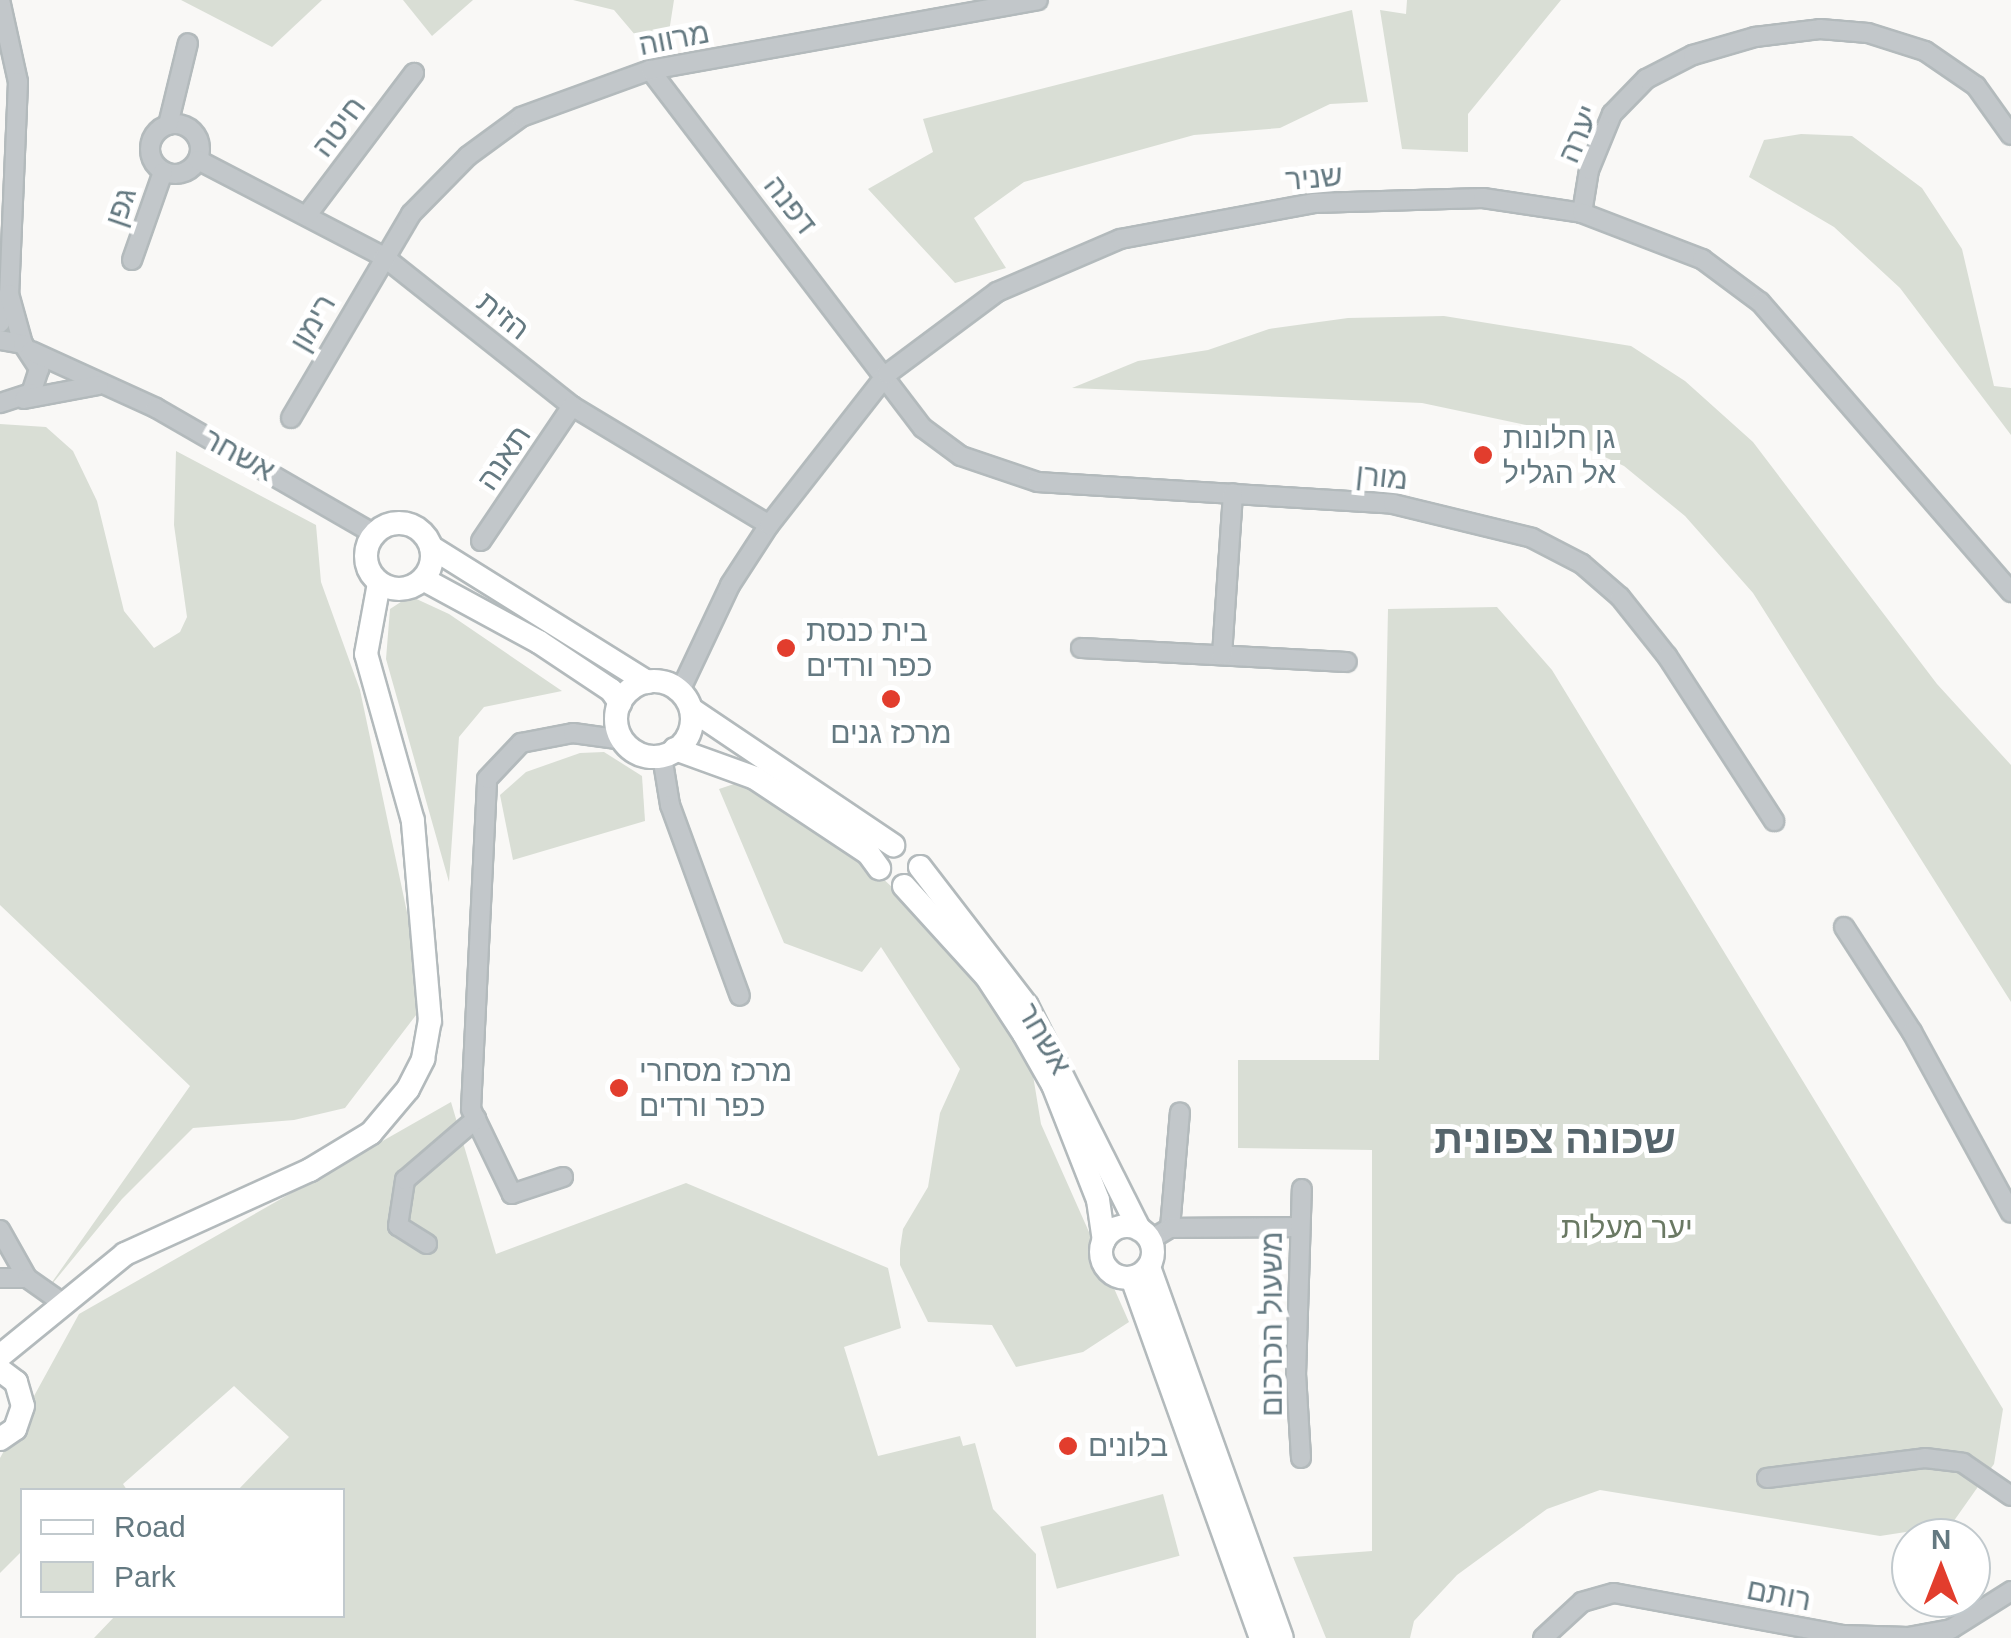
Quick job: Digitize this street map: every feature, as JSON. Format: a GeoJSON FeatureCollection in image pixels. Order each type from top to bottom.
{"type":"FeatureCollection","features":[{"type":"Feature","properties":{"kind":"main road"},"geometry":{"type":"LineString","coordinates":[[0,1356],[140,1246],[310,1170],[371,1133],[408,1090],[424,1059],[430,1021],[414,821],[366,654],[379,583],[367,565],[374,534],[402,523],[420,531],[431,548],[647,682],[686,700],[894,845],[914,850],[920,867],[904,886],[886,881],[868,852],[755,778],[669,753],[634,751],[623,740],[620,703],[611,690],[539,642],[423,579]]}},
{"type":"Feature","properties":{"kind":"main road"},"geometry":{"type":"LineString","coordinates":[[379,583],[406,588],[423,579],[431,548]]}},
{"type":"Feature","properties":{"kind":"main road"},"geometry":{"type":"LineString","coordinates":[[620,703],[647,682]]}},
{"type":"Feature","properties":{"kind":"main road"},"geometry":{"type":"LineString","coordinates":[[669,753],[690,732],[686,700]]}},
{"type":"Feature","properties":{"kind":"main road"},"geometry":{"type":"LineString","coordinates":[[878,868],[894,845]]}},
{"type":"Feature","properties":{"kind":"main road","name":"אשחר"},"geometry":{"type":"LineString","coordinates":[[920,867],[1027,1006],[1153,1233]]}},
{"type":"Feature","properties":{"kind":"main road","name":"אשחר"},"geometry":{"type":"LineString","coordinates":[[904,886],[986,976],[1034,1051],[1098,1200],[1108,1271],[1140,1273]]}},
{"type":"Feature","properties":{"kind":"main road"},"geometry":{"type":"LineString","coordinates":[[1104,1240],[1115,1229],[1153,1233],[1140,1273],[1261,1638]]}},
{"type":"Feature","properties":{"kind":"main road"},"geometry":{"type":"LineString","coordinates":[[1140,1273],[1282,1638]]}},
{"type":"Feature","properties":{"kind":"main road"},"geometry":{"type":"LineString","coordinates":[[0,1439],[21,1418],[24,1357],[40,1327]]}},
{"type":"Feature","properties":{"kind":"main road"},"geometry":{"type":"LineString","coordinates":[[0,1370],[22,1393]]}},
{"type":"Feature","properties":{"kind":"street"},"geometry":{"type":"LineString","coordinates":[[0,0],[18,82],[9,294],[0,323]]}},
{"type":"Feature","properties":{"kind":"street","name":"מרווה"},"geometry":{"type":"LineString","coordinates":[[384,257],[434,190],[521,117],[650,70],[1038,0]]}},
{"type":"Feature","properties":{"kind":"street","name":"יערה"},"geometry":{"type":"LineString","coordinates":[[1582,213],[1588,170],[1612,114],[1646,79],[1693,55],[1755,37],[1836,30],[1925,51],[1976,86],[2011,135]]}},
{"type":"Feature","properties":{"kind":"street"},"geometry":{"type":"LineString","coordinates":[[168,124],[194,133],[198,160],[183,173],[162,172],[153,162],[150,143],[168,124],[188,43]]}},
{"type":"Feature","properties":{"kind":"street","name":"דפנה"},"geometry":{"type":"LineString","coordinates":[[650,70],[887,374]]}},
{"type":"Feature","properties":{"kind":"street","name":"חיטה"},"geometry":{"type":"LineString","coordinates":[[307,215],[414,73]]}},
{"type":"Feature","properties":{"kind":"street","name":"הזית"},"geometry":{"type":"LineString","coordinates":[[198,160],[384,257],[572,406],[769,525]]}},
{"type":"Feature","properties":{"kind":"street","name":"גפן"},"geometry":{"type":"LineString","coordinates":[[132,260],[162,172]]}},
{"type":"Feature","properties":{"kind":"street","name":"שניר"},"geometry":{"type":"LineString","coordinates":[[686,700],[730,585],[769,525],[887,374],[996,292],[1139,235],[1314,203],[1482,198],[1582,213],[1702,259],[1760,302],[2011,592]]}},
{"type":"Feature","properties":{"kind":"street","name":"רימון"},"geometry":{"type":"LineString","coordinates":[[291,418],[384,257]]}},
{"type":"Feature","properties":{"kind":"street"},"geometry":{"type":"LineString","coordinates":[[9,294],[38,378],[24,399]]}},
{"type":"Feature","properties":{"kind":"street","name":"אשחר"},"geometry":{"type":"LineString","coordinates":[[0,340],[27,347],[99,386],[156,408],[374,534]]}},
{"type":"Feature","properties":{"kind":"street","name":"מורן"},"geometry":{"type":"LineString","coordinates":[[887,374],[922,428],[961,456],[1038,482],[1233,493],[1464,516],[1532,538],[1582,564],[1668,656],[1774,821]]}},
{"type":"Feature","properties":{"kind":"street"},"geometry":{"type":"LineString","coordinates":[[0,403],[99,386]]}},
{"type":"Feature","properties":{"kind":"street","name":"תאנה"},"geometry":{"type":"LineString","coordinates":[[482,541],[572,406]]}},
{"type":"Feature","properties":{"kind":"street"},"geometry":{"type":"LineString","coordinates":[[1222,655],[1233,493]]}},
{"type":"Feature","properties":{"kind":"street"},"geometry":{"type":"LineString","coordinates":[[1081,648],[1347,662]]}},
{"type":"Feature","properties":{"kind":"street"},"geometry":{"type":"LineString","coordinates":[[563,1177],[512,1194],[476,1119],[487,778],[522,743],[572,733],[623,740]]}},
{"type":"Feature","properties":{"kind":"street"},"geometry":{"type":"LineString","coordinates":[[669,753],[670,805],[740,996]]}},
{"type":"Feature","properties":{"kind":"street"},"geometry":{"type":"LineString","coordinates":[[1844,927],[1912,1032],[2011,1213]]}},
{"type":"Feature","properties":{"kind":"street"},"geometry":{"type":"LineString","coordinates":[[1180,1112],[1153,1233],[1298,1227]]}},
{"type":"Feature","properties":{"kind":"street"},"geometry":{"type":"LineString","coordinates":[[427,1244],[398,1226],[405,1180],[476,1119]]}},
{"type":"Feature","properties":{"kind":"street","name":"משעול הכרכום"},"geometry":{"type":"LineString","coordinates":[[1301,1458],[1298,1227],[1302,1189]]}},
{"type":"Feature","properties":{"kind":"street"},"geometry":{"type":"LineString","coordinates":[[0,1230],[27,1278],[64,1304]]}},
{"type":"Feature","properties":{"kind":"street"},"geometry":{"type":"LineString","coordinates":[[0,1278],[27,1278]]}},
{"type":"Feature","properties":{"kind":"street"},"geometry":{"type":"LineString","coordinates":[[1767,1478],[1925,1458],[1962,1463],[2011,1496]]}},
{"type":"Feature","properties":{"kind":"street","name":"רותם"},"geometry":{"type":"LineString","coordinates":[[1542,1638],[1582,1602],[1614,1593],[1843,1635],[1908,1637],[1951,1629],[2011,1590]]}},
{"type":"Feature","properties":{"kind":"green space"},"geometry":{"type":"Polygon","coordinates":[[[181,0],[322,0],[272,47],[181,0]]]}},
{"type":"Feature","properties":{"kind":"green space"},"geometry":{"type":"Polygon","coordinates":[[[403,0],[473,0],[432,36],[403,0]]]}},
{"type":"Feature","properties":{"kind":"green space"},"geometry":{"type":"Polygon","coordinates":[[[573,0],[674,0],[669,32],[636,36],[614,10],[573,0]]]}},
{"type":"Feature","properties":{"kind":"green space"},"geometry":{"type":"Polygon","coordinates":[[[1407,0],[1561,0],[1468,114],[1468,152],[1402,149],[1380,10],[1406,14],[1407,0]]]}},
{"type":"Feature","properties":{"kind":"green space"},"geometry":{"type":"Polygon","coordinates":[[[1352,10],[1368,102],[1330,104],[1280,128],[1194,135],[1024,182],[974,218],[1006,268],[955,283],[868,189],[933,152],[923,119],[1352,10]]]}},
{"type":"Feature","properties":{"kind":"green space"},"geometry":{"type":"Polygon","coordinates":[[[1801,134],[1852,136],[1922,188],[1962,249],[1994,386],[2011,388],[2011,435],[1900,288],[1834,227],[1749,177],[1764,140],[1801,134]]]}},
{"type":"Feature","properties":{"kind":"green space"},"geometry":{"type":"Polygon","coordinates":[[[1444,316],[1631,346],[1685,381],[1753,442],[1937,684],[2011,765],[2011,1002],[1753,593],[1685,516],[1624,466],[1545,429],[1422,403],[1072,388],[1138,361],[1208,350],[1269,329],[1348,318],[1444,316]]]}},
{"type":"Feature","properties":{"kind":"green space"},"geometry":{"type":"Polygon","coordinates":[[[0,424],[46,427],[73,451],[97,501],[124,611],[154,648],[180,632],[187,617],[174,525],[176,451],[316,525],[321,582],[360,690],[426,1002],[345,1108],[294,1120],[193,1128],[122,1199],[43,1295],[190,1086],[0,905],[0,424]]]}},
{"type":"Feature","properties":{"kind":"green space"},"geometry":{"type":"Polygon","coordinates":[[[410,596],[449,614],[562,691],[484,707],[459,737],[449,882],[386,659],[390,609],[410,596]]]}},
{"type":"Feature","properties":{"kind":"green space","name":"יער מעלות"},"geometry":{"type":"Polygon","coordinates":[[[1497,607],[1552,670],[2003,1409],[1994,1464],[1956,1518],[1891,1518],[1891,1534],[1880,1536],[1600,1490],[1547,1509],[1457,1575],[1414,1621],[1410,1638],[1326,1638],[1293,1557],[1372,1551],[1372,1150],[1238,1148],[1238,1060],[1379,1060],[1388,609],[1497,607]]]}},
{"type":"Feature","properties":{"kind":"green space"},"geometry":{"type":"Polygon","coordinates":[[[604,752],[642,776],[645,821],[513,860],[500,795],[526,772],[580,753],[604,752]]]}},
{"type":"Feature","properties":{"kind":"green space"},"geometry":{"type":"Polygon","coordinates":[[[740,782],[765,791],[876,872],[952,944],[1030,1057],[1041,1124],[1129,1322],[1083,1352],[1016,1367],[992,1325],[928,1322],[900,1265],[900,1249],[903,1229],[928,1187],[940,1113],[960,1069],[881,947],[862,972],[784,943],[719,789],[740,782]]]}},
{"type":"Feature","properties":{"kind":"green space"},"geometry":{"type":"Polygon","coordinates":[[[451,1102],[496,1254],[686,1183],[888,1268],[901,1328],[844,1347],[878,1456],[960,1436],[963,1446],[975,1443],[993,1509],[1036,1554],[1036,1638],[94,1638],[113,1618],[345,1618],[345,1488],[240,1488],[289,1437],[234,1386],[123,1484],[126,1488],[20,1488],[20,1553],[0,1573],[0,1458],[79,1314],[451,1102]]]}},
{"type":"Feature","properties":{"kind":"green space"},"geometry":{"type":"Polygon","coordinates":[[[1163,1494],[1180,1556],[1057,1589],[1040,1527],[1163,1494]]]}},
{"type":"Feature","properties":{"kind":"place","name":"גן חלונות אל הגליל"},"geometry":{"type":"Point","coordinates":[1483,455]}},
{"type":"Feature","properties":{"kind":"place","name":"בית כנסת כפר ורדים"},"geometry":{"type":"Point","coordinates":[786,648]}},
{"type":"Feature","properties":{"kind":"place","name":"מרכז גנים"},"geometry":{"type":"Point","coordinates":[891,699]}},
{"type":"Feature","properties":{"kind":"place","name":"מרכז מסחרי כפר ורדים"},"geometry":{"type":"Point","coordinates":[619,1088]}},
{"type":"Feature","properties":{"kind":"place","name":"בלונים"},"geometry":{"type":"Point","coordinates":[1068,1446]}},
{"type":"Feature","properties":{"kind":"district","name":"שכונה צפונית"},"geometry":{"type":"Point","coordinates":[1555,1139]}}]}
